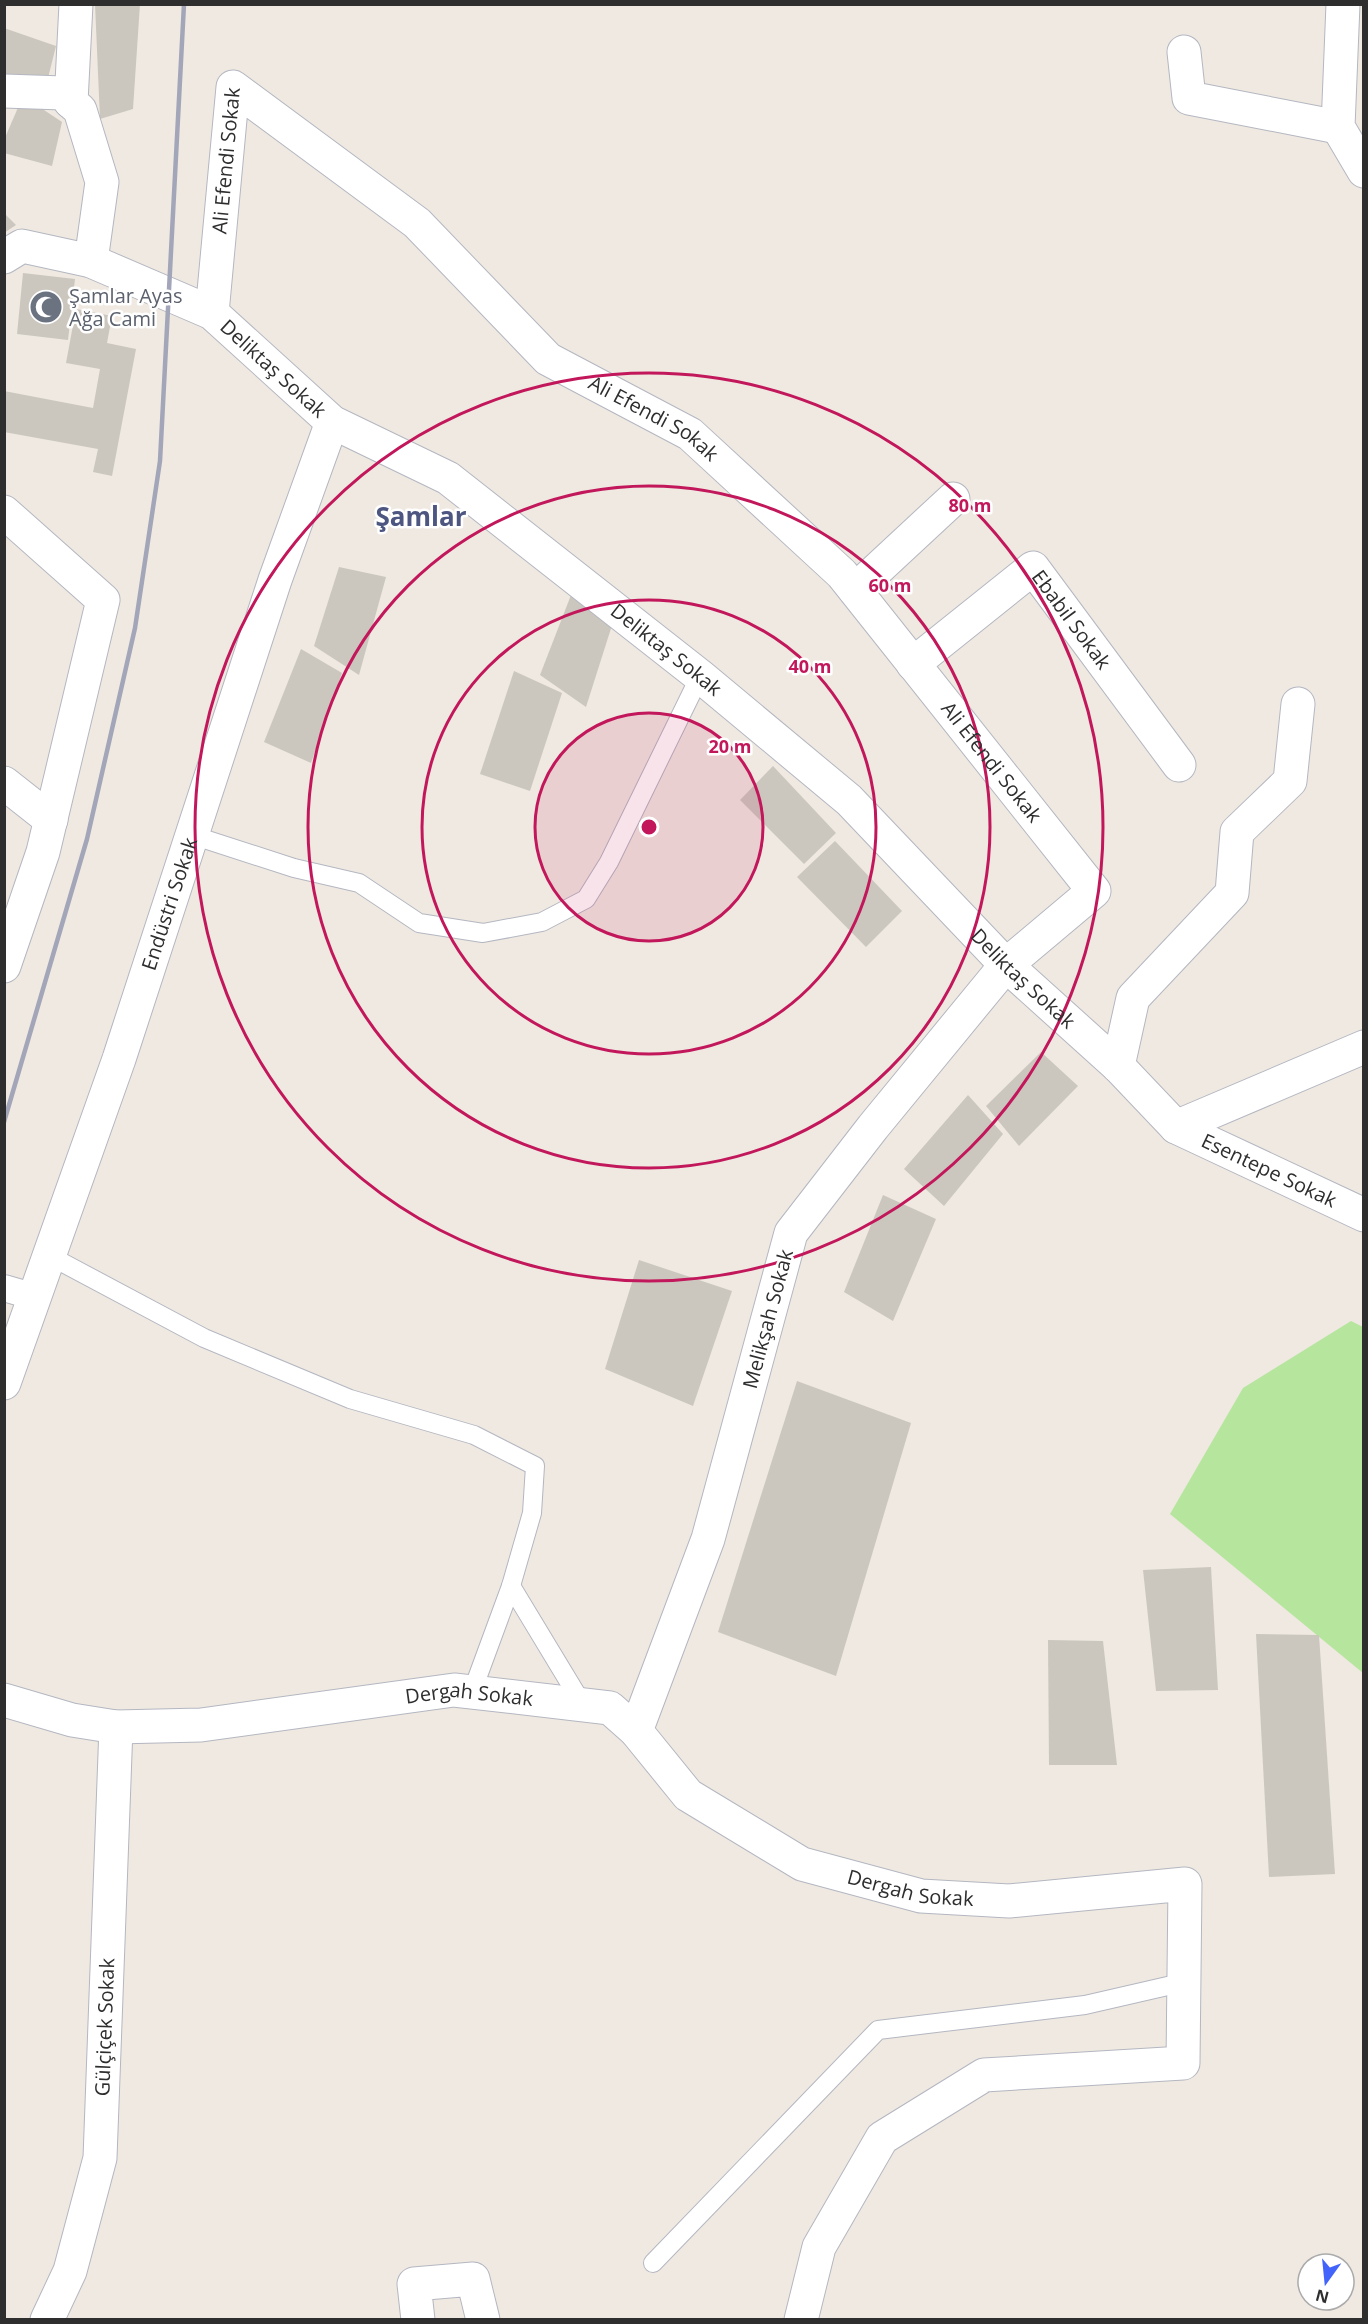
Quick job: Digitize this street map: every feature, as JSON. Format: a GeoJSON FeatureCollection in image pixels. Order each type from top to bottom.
{"type":"FeatureCollection","features":[{"type":"Feature","properties":{"kind":"street"},"geometry":{"type":"LineString","coordinates":[[71,102],[76,4]]}},
{"type":"Feature","properties":{"kind":"street"},"geometry":{"type":"LineString","coordinates":[[1343,4],[1338,127],[1364,171]]}},
{"type":"Feature","properties":{"kind":"street"},"geometry":{"type":"LineString","coordinates":[[1184,52],[1189,98],[1338,127]]}},
{"type":"Feature","properties":{"kind":"street","name":"Ali Efendi Sokak"},"geometry":{"type":"LineString","coordinates":[[212,314],[233,87],[417,223],[548,358],[690,434],[842,574],[1094,891],[1006,965]]}},
{"type":"Feature","properties":{"kind":"street"},"geometry":{"type":"LineString","coordinates":[[4,91],[63,93],[80,110],[102,182],[91,261]]}},
{"type":"Feature","properties":{"kind":"street","name":"Deliktaş Sokak"},"geometry":{"type":"LineString","coordinates":[[4,257],[22,246],[91,261],[212,314],[332,422],[448,478],[700,676],[849,800],[1006,965],[1118,1066],[1176,1127]]}},
{"type":"Feature","properties":{"kind":"street","name":"Endüstri Sokak"},"geometry":{"type":"LineString","coordinates":[[4,1383],[18,1292],[50,1256],[119,1059],[274,580],[332,422]]}},
{"type":"Feature","properties":{"kind":"street"},"geometry":{"type":"LineString","coordinates":[[855,590],[954,499]]}},
{"type":"Feature","properties":{"kind":"street"},"geometry":{"type":"LineString","coordinates":[[4,512],[103,600],[43,852],[16,892],[4,966]]}},
{"type":"Feature","properties":{"kind":"street","name":"Ebabil Sokak"},"geometry":{"type":"LineString","coordinates":[[913,664],[1034,568],[1179,765]]}},
{"type":"Feature","properties":{"kind":"street"},"geometry":{"type":"LineString","coordinates":[[1118,1066],[1132,998],[1232,893],[1237,832],[1290,781],[1298,704]]}},
{"type":"Feature","properties":{"kind":"street"},"geometry":{"type":"LineString","coordinates":[[4,783],[51,820]]}},
{"type":"Feature","properties":{"kind":"street","name":"Melikşah Sokak"},"geometry":{"type":"LineString","coordinates":[[636,1731],[708,1539],[791,1233],[873,1127],[1006,965]]}},
{"type":"Feature","properties":{"kind":"street"},"geometry":{"type":"LineString","coordinates":[[1176,1127],[1364,1047]]}},
{"type":"Feature","properties":{"kind":"street","name":"Esentepe Sokak"},"geometry":{"type":"LineString","coordinates":[[1176,1127],[1364,1215]]}},
{"type":"Feature","properties":{"kind":"street","name":"Dergah Sokak"},"geometry":{"type":"LineString","coordinates":[[4,1700],[72,1720],[116,1727],[201,1725],[454,1690],[610,1708],[636,1731],[688,1796],[802,1864],[921,1896],[1010,1901],[1185,1884],[1183,2063],[984,2075],[882,2138],[819,2247],[801,2319]]}},
{"type":"Feature","properties":{"kind":"street","name":"Gülçiçek Sokak"},"geometry":{"type":"LineString","coordinates":[[46,2319],[69,2271],[100,2158],[116,1727]]}},
{"type":"Feature","properties":{"kind":"street"},"geometry":{"type":"LineString","coordinates":[[417,2319],[414,2284],[473,2279],[483,2319]]}},
{"type":"Feature","properties":{"kind":"lane"},"geometry":{"type":"LineString","coordinates":[[192,835],[294,868],[359,883],[419,923],[483,933],[542,922],[586,900],[609,862],[700,676]]}},
{"type":"Feature","properties":{"kind":"lane"},"geometry":{"type":"LineString","coordinates":[[50,1256],[204,1338],[350,1399],[474,1435],[535,1466],[532,1513],[511,1586],[472,1692]]}},
{"type":"Feature","properties":{"kind":"lane"},"geometry":{"type":"LineString","coordinates":[[511,1586],[583,1705]]}},
{"type":"Feature","properties":{"kind":"lane"},"geometry":{"type":"LineString","coordinates":[[652,2263],[878,2030],[1085,2005],[1185,1982]]}},
{"type":"Feature","properties":{"kind":"green space"},"geometry":{"type":"Polygon","coordinates":[[[1351,1321],[1363,1327],[1363,1673],[1170,1514],[1243,1388],[1351,1321]]]}},
{"type":"Feature","properties":{"kind":"building"},"geometry":{"type":"Polygon","coordinates":[[[95,4],[140,4],[133,109],[100,119],[95,4]]]}},
{"type":"Feature","properties":{"kind":"building"},"geometry":{"type":"Polygon","coordinates":[[[4,28],[56,46],[46,86],[4,74],[4,28]]]}},
{"type":"Feature","properties":{"kind":"building"},"geometry":{"type":"Polygon","coordinates":[[[23,96],[62,122],[52,166],[4,153],[4,140],[23,96]]]}},
{"type":"Feature","properties":{"kind":"building"},"geometry":{"type":"Polygon","coordinates":[[[4,213],[16,225],[4,233],[4,213]]]}},
{"type":"Feature","properties":{"kind":"building","name":"Şamlar Ayas Ağa Cami"},"geometry":{"type":"Polygon","coordinates":[[[23,273],[75,279],[68,340],[17,334],[23,273]]]}},
{"type":"Feature","properties":{"kind":"building"},"geometry":{"type":"Polygon","coordinates":[[[76,309],[112,316],[107,343],[136,349],[112,476],[93,472],[98,449],[4,432],[4,391],[93,408],[100,369],[66,363],[76,309]]]}},
{"type":"Feature","properties":{"kind":"building"},"geometry":{"type":"Polygon","coordinates":[[[339,567],[386,577],[359,675],[314,646],[339,567]]]}},
{"type":"Feature","properties":{"kind":"building"},"geometry":{"type":"Polygon","coordinates":[[[571,595],[614,619],[586,707],[540,675],[571,595]]]}},
{"type":"Feature","properties":{"kind":"building"},"geometry":{"type":"Polygon","coordinates":[[[301,649],[342,673],[311,763],[264,742],[301,649]]]}},
{"type":"Feature","properties":{"kind":"building"},"geometry":{"type":"Polygon","coordinates":[[[514,671],[562,693],[530,791],[480,774],[514,671]]]}},
{"type":"Feature","properties":{"kind":"building"},"geometry":{"type":"Polygon","coordinates":[[[773,766],[836,833],[804,864],[740,800],[773,766]]]}},
{"type":"Feature","properties":{"kind":"building"},"geometry":{"type":"Polygon","coordinates":[[[835,841],[902,911],[866,947],[797,877],[835,841]]]}},
{"type":"Feature","properties":{"kind":"building"},"geometry":{"type":"Polygon","coordinates":[[[1041,1052],[1078,1086],[1019,1146],[986,1106],[1041,1052]]]}},
{"type":"Feature","properties":{"kind":"building"},"geometry":{"type":"Polygon","coordinates":[[[968,1095],[1003,1134],[944,1206],[904,1169],[968,1095]]]}},
{"type":"Feature","properties":{"kind":"building"},"geometry":{"type":"Polygon","coordinates":[[[883,1195],[936,1219],[893,1321],[844,1292],[883,1195]]]}},
{"type":"Feature","properties":{"kind":"building"},"geometry":{"type":"Polygon","coordinates":[[[639,1260],[732,1291],[693,1406],[605,1369],[639,1260]]]}},
{"type":"Feature","properties":{"kind":"building"},"geometry":{"type":"Polygon","coordinates":[[[797,1381],[911,1423],[836,1676],[718,1632],[797,1381]]]}},
{"type":"Feature","properties":{"kind":"building"},"geometry":{"type":"Polygon","coordinates":[[[1211,1567],[1218,1690],[1156,1691],[1143,1570],[1211,1567]]]}},
{"type":"Feature","properties":{"kind":"building"},"geometry":{"type":"Polygon","coordinates":[[[1256,1634],[1319,1635],[1335,1874],[1269,1877],[1256,1634]]]}},
{"type":"Feature","properties":{"kind":"building"},"geometry":{"type":"Polygon","coordinates":[[[1048,1640],[1103,1641],[1117,1765],[1049,1765],[1048,1640]]]}},
{"type":"Feature","properties":{"kind":"railway"},"geometry":{"type":"LineString","coordinates":[[4,1122],[87,839],[135,628],[160,461],[184,4]]}},
{"type":"Feature","properties":{"kind":"place","name":"Şamlar Ayas Ağa Cami"},"geometry":{"type":"Point","coordinates":[46,307]}},
{"type":"Feature","properties":{"kind":"district","name":"Şamlar"},"geometry":{"type":"Point","coordinates":[421,517]}}]}
